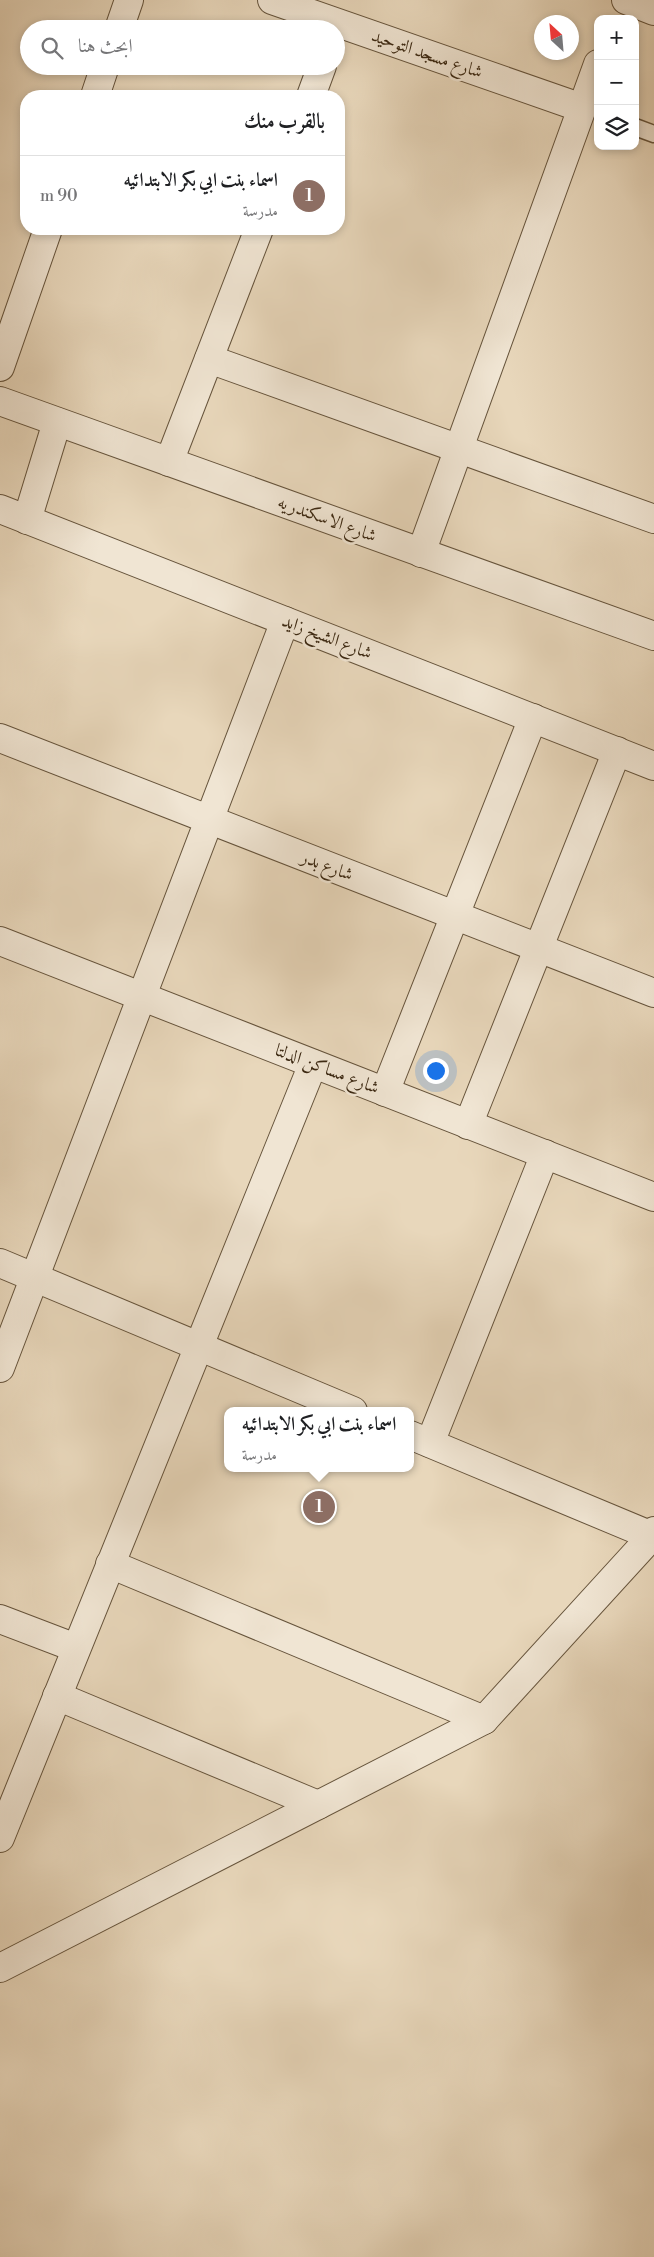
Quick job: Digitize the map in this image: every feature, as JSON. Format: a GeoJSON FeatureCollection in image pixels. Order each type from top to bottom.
{"type":"FeatureCollection","features":[{"type":"Feature","properties":{"kind":"street"},"geometry":{"type":"LineString","coordinates":[[122,20],[129,0]]}},
{"type":"Feature","properties":{"kind":"street"},"geometry":{"type":"LineString","coordinates":[[615,15],[621,0]]}},
{"type":"Feature","properties":{"kind":"street"},"geometry":{"type":"LineString","coordinates":[[626,0],[654,11]]}},
{"type":"Feature","properties":{"kind":"street","name":"شارع مسجد التوحيد"},"geometry":{"type":"LineString","coordinates":[[285,2],[323,20]]}},
{"type":"Feature","properties":{"kind":"street","name":"شارع مسجد التوحيد"},"geometry":{"type":"LineString","coordinates":[[345,29],[590,111]]}},
{"type":"Feature","properties":{"kind":"street"},"geometry":{"type":"LineString","coordinates":[[97,90],[102,75]]}},
{"type":"Feature","properties":{"kind":"street"},"geometry":{"type":"LineString","coordinates":[[312,90],[318,75]]}},
{"type":"Feature","properties":{"kind":"street"},"geometry":{"type":"LineString","coordinates":[[421,553],[459,449],[590,111],[594,88]]}},
{"type":"Feature","properties":{"kind":"street"},"geometry":{"type":"LineString","coordinates":[[0,367],[46,235]]}},
{"type":"Feature","properties":{"kind":"street"},"geometry":{"type":"LineString","coordinates":[[169,462],[257,235]]}},
{"type":"Feature","properties":{"kind":"street"},"geometry":{"type":"LineString","coordinates":[[209,359],[654,519]]}},
{"type":"Feature","properties":{"kind":"street","name":"شارع الاسكندريه"},"geometry":{"type":"LineString","coordinates":[[0,401],[654,636]]}},
{"type":"Feature","properties":{"kind":"street"},"geometry":{"type":"LineString","coordinates":[[27,520],[57,422]]}},
{"type":"Feature","properties":{"kind":"street","name":"شارع الشيخ زايد"},"geometry":{"type":"LineString","coordinates":[[0,509],[654,766]]}},
{"type":"Feature","properties":{"kind":"street"},"geometry":{"type":"LineString","coordinates":[[0,1368],[285,621]]}},
{"type":"Feature","properties":{"kind":"street"},"geometry":{"type":"LineString","coordinates":[[385,1092],[533,718]]}},
{"type":"Feature","properties":{"kind":"street","name":"شارع بدر"},"geometry":{"type":"LineString","coordinates":[[0,738],[654,993]]}},
{"type":"Feature","properties":{"kind":"street"},"geometry":{"type":"LineString","coordinates":[[468,1125],[617,751]]}},
{"type":"Feature","properties":{"kind":"street","name":"شارع مساكن الدلتا"},"geometry":{"type":"LineString","coordinates":[[0,941],[654,1197]]}},
{"type":"Feature","properties":{"kind":"street"},"geometry":{"type":"LineString","coordinates":[[0,1838],[313,1064]]}},
{"type":"Feature","properties":{"kind":"street"},"geometry":{"type":"LineString","coordinates":[[0,1968],[484,1720],[653,1534],[420,1439],[544,1154]]}},
{"type":"Feature","properties":{"kind":"street"},"geometry":{"type":"LineString","coordinates":[[0,1263],[344,1407]]}},
{"type":"Feature","properties":{"kind":"street"},"geometry":{"type":"LineString","coordinates":[[110,1564],[484,1720]]}},
{"type":"Feature","properties":{"kind":"street"},"geometry":{"type":"LineString","coordinates":[[0,1619],[76,1648]]}},
{"type":"Feature","properties":{"kind":"street"},"geometry":{"type":"LineString","coordinates":[[57,1696],[318,1805]]}},
{"type":"Feature","properties":{"kind":"lane"},"geometry":{"type":"LineString","coordinates":[[639,128],[654,134]]}},
{"type":"Feature","properties":{"kind":"place","name":"اسماء بنت ابي بكر الابتدائيه"},"geometry":{"type":"Point","coordinates":[319,1507]}}]}
